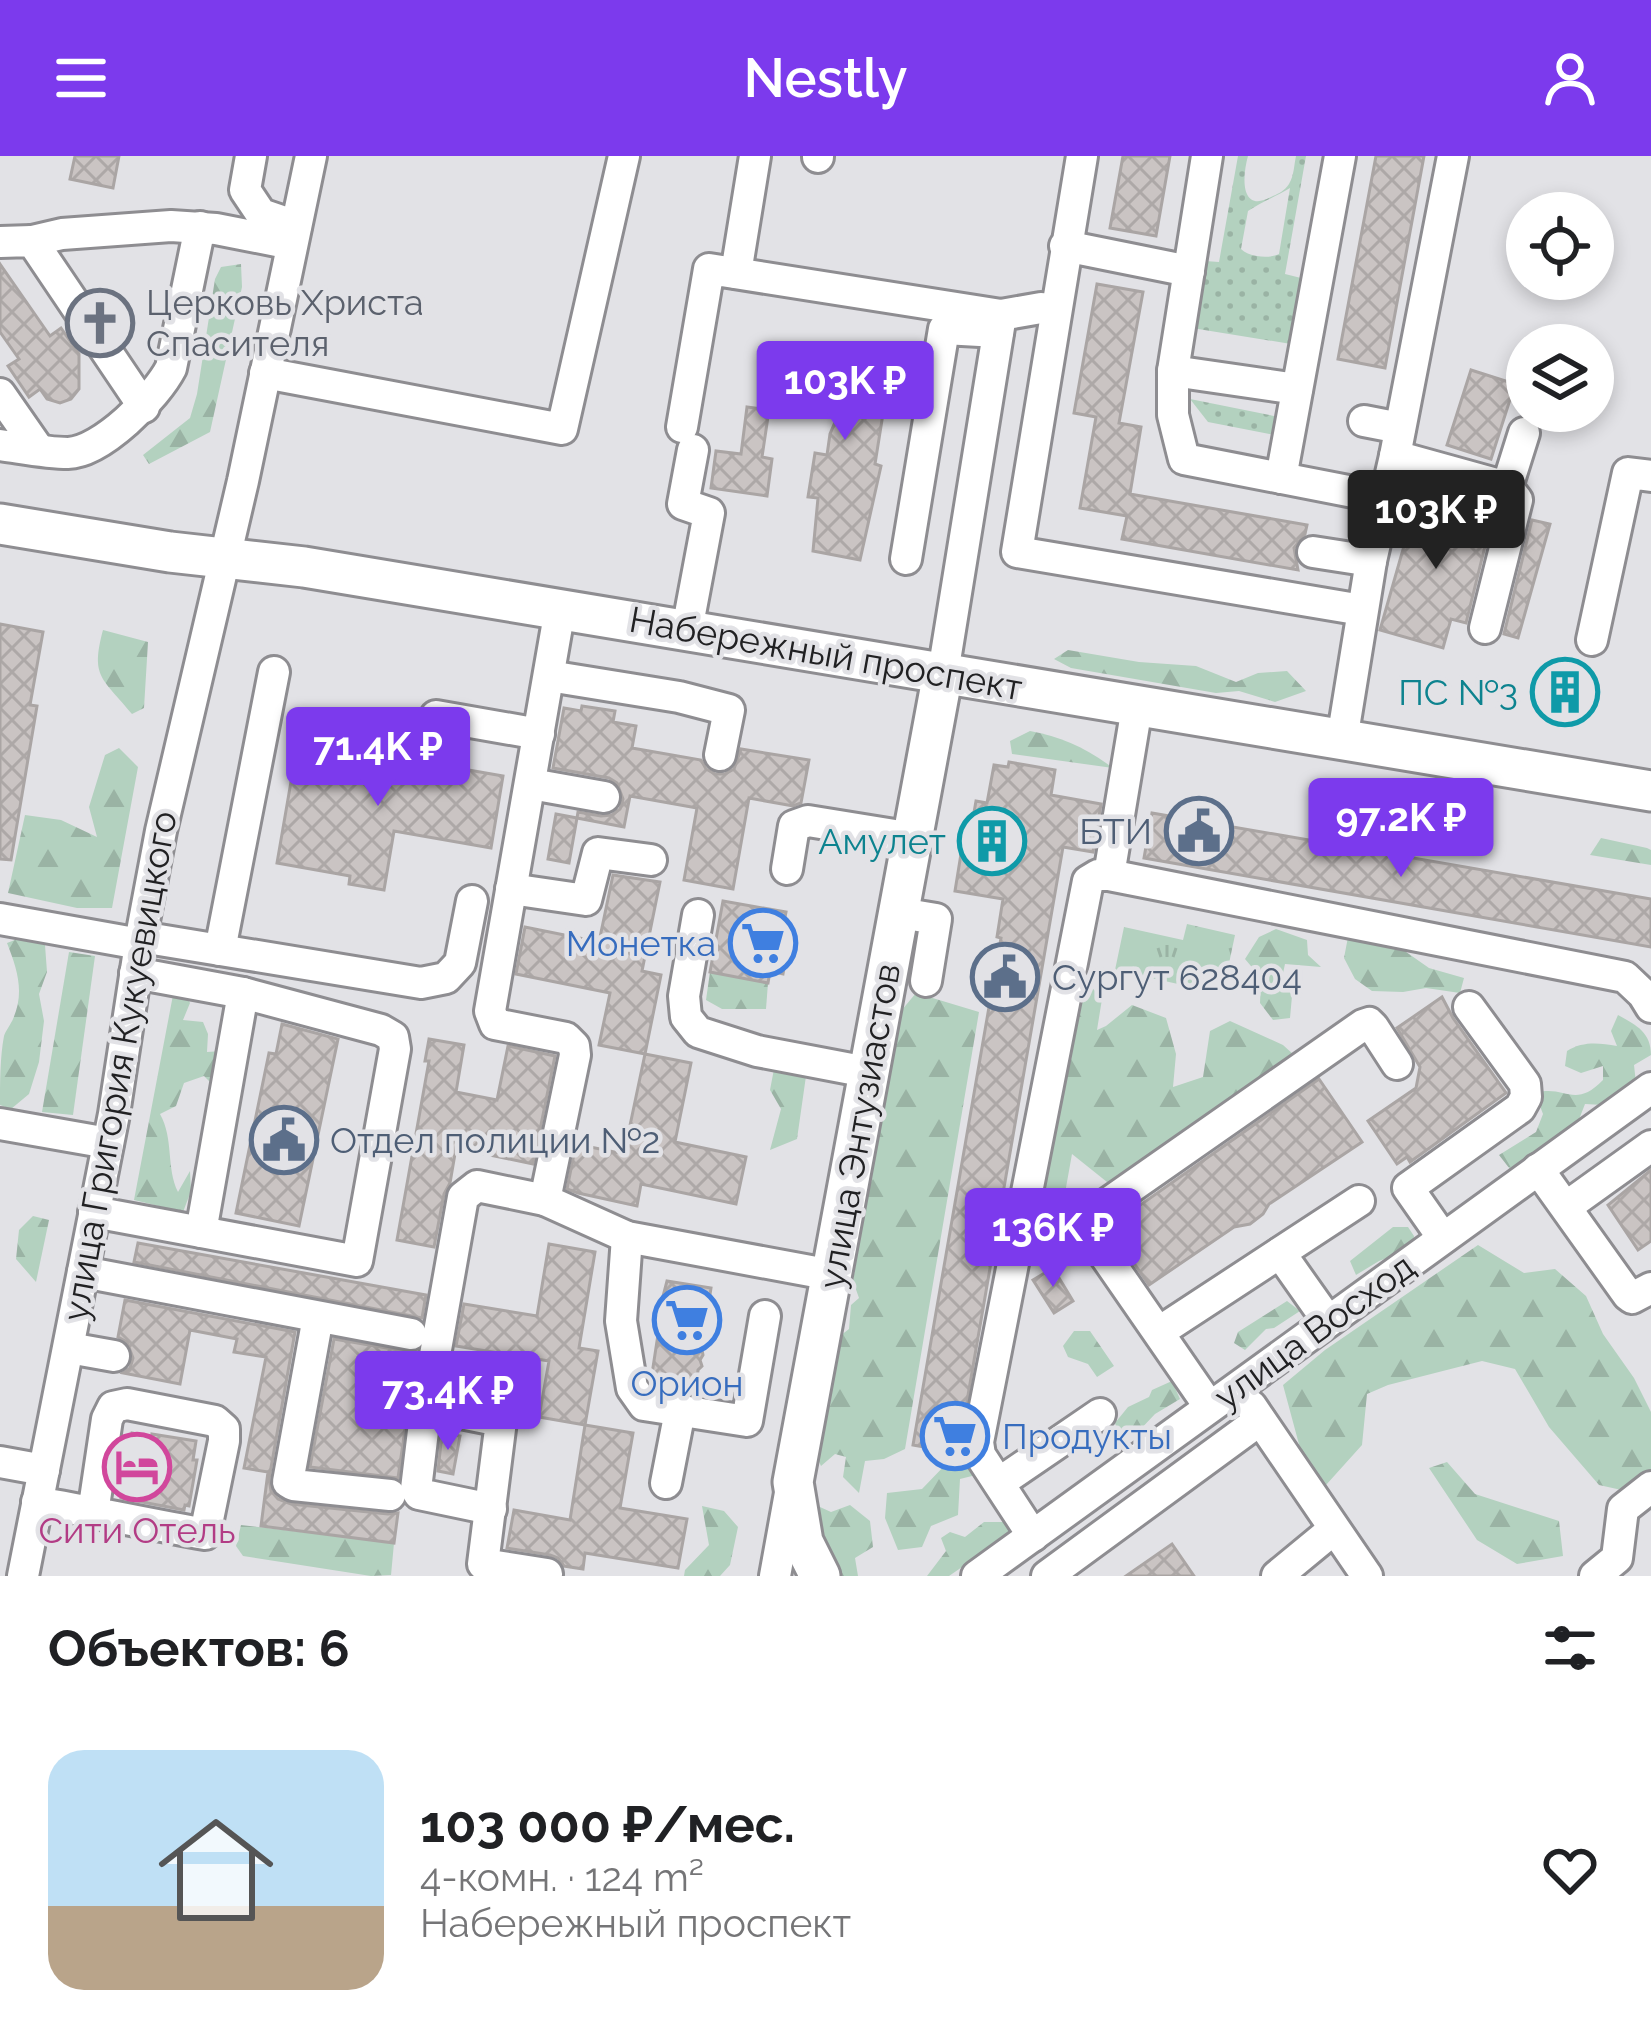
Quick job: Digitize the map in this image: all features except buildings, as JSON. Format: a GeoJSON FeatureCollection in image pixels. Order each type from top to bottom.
{"type":"FeatureCollection","features":[{"type":"Feature","properties":{"kind":"main road","name":"Набережный проспект"},"geometry":{"type":"LineString","coordinates":[[0,524],[170,552],[304,567],[1651,791]]}},
{"type":"Feature","properties":{"kind":"main road","name":"улица Энтузиастов"},"geometry":{"type":"LineString","coordinates":[[820,1576],[803,1542],[793,1482],[943,673]]}},
{"type":"Feature","properties":{"kind":"street"},"geometry":{"type":"LineString","coordinates":[[251,156],[244,190],[261,214],[294,235]]}},
{"type":"Feature","properties":{"kind":"street","name":"улица Григория Кукуевицкого"},"geometry":{"type":"LineString","coordinates":[[16,1567],[37,1502],[69,1348],[176,760],[225,558],[310,156]]}},
{"type":"Feature","properties":{"kind":"street"},"geometry":{"type":"LineString","coordinates":[[265,373],[562,429],[624,156]]}},
{"type":"Feature","properties":{"kind":"street"},"geometry":{"type":"LineString","coordinates":[[736,274],[755,156]]}},
{"type":"Feature","properties":{"kind":"street"},"geometry":{"type":"LineString","coordinates":[[1082,156],[1017,552],[1362,610]]}},
{"type":"Feature","properties":{"kind":"street"},"geometry":{"type":"LineString","coordinates":[[1207,156],[1172,371],[1173,415],[1184,459],[1384,498]]}},
{"type":"Feature","properties":{"kind":"street"},"geometry":{"type":"LineString","coordinates":[[1281,478],[1340,156]]}},
{"type":"Feature","properties":{"kind":"street"},"geometry":{"type":"LineString","coordinates":[[1342,740],[1371,561],[1453,156]]}},
{"type":"Feature","properties":{"kind":"street"},"geometry":{"type":"LineString","coordinates":[[0,242],[171,226],[294,235]]}},
{"type":"Feature","properties":{"kind":"street"},"geometry":{"type":"LineString","coordinates":[[0,446],[73,453],[144,407],[171,368],[200,227]]}},
{"type":"Feature","properties":{"kind":"street"},"geometry":{"type":"LineString","coordinates":[[32,241],[144,407]]}},
{"type":"Feature","properties":{"kind":"street"},"geometry":{"type":"LineString","coordinates":[[1065,246],[1189,271]]}},
{"type":"Feature","properties":{"kind":"street"},"geometry":{"type":"LineString","coordinates":[[687,630],[710,513],[683,504],[709,269],[1000,323]]}},
{"type":"Feature","properties":{"kind":"street"},"geometry":{"type":"LineString","coordinates":[[906,559],[944,329],[1000,323],[1041,308],[1055,311]]}},
{"type":"Feature","properties":{"kind":"street"},"geometry":{"type":"LineString","coordinates":[[943,673],[1000,323]]}},
{"type":"Feature","properties":{"kind":"street"},"geometry":{"type":"LineString","coordinates":[[1172,371],[1297,389]]}},
{"type":"Feature","properties":{"kind":"street"},"geometry":{"type":"LineString","coordinates":[[0,394],[39,450]]}},
{"type":"Feature","properties":{"kind":"street"},"geometry":{"type":"LineString","coordinates":[[1364,421],[1397,442],[1507,487],[1517,500],[1485,628]]}},
{"type":"Feature","properties":{"kind":"street"},"geometry":{"type":"LineString","coordinates":[[1507,487],[1524,433]]}},
{"type":"Feature","properties":{"kind":"street"},"geometry":{"type":"LineString","coordinates":[[1592,640],[1628,473],[1651,476]]}},
{"type":"Feature","properties":{"kind":"street"},"geometry":{"type":"LineString","coordinates":[[915,505],[968,525]]}},
{"type":"Feature","properties":{"kind":"street"},"geometry":{"type":"LineString","coordinates":[[1313,552],[1371,561]]}},
{"type":"Feature","properties":{"kind":"street"},"geometry":{"type":"LineString","coordinates":[[545,1200],[574,1046],[566,1038],[495,1024],[490,1011],[560,609]]}},
{"type":"Feature","properties":{"kind":"street"},"geometry":{"type":"LineString","coordinates":[[220,950],[274,672]]}},
{"type":"Feature","properties":{"kind":"street"},"geometry":{"type":"LineString","coordinates":[[549,676],[729,710],[720,754]]}},
{"type":"Feature","properties":{"kind":"street"},"geometry":{"type":"LineString","coordinates":[[1109,875],[1137,707]]}},
{"type":"Feature","properties":{"kind":"street"},"geometry":{"type":"LineString","coordinates":[[436,716],[539,734]]}},
{"type":"Feature","properties":{"kind":"street"},"geometry":{"type":"LineString","coordinates":[[531,784],[604,797]]}},
{"type":"Feature","properties":{"kind":"street"},"geometry":{"type":"LineString","coordinates":[[787,869],[794,826],[808,821],[913,838]]}},
{"type":"Feature","properties":{"kind":"street"},"geometry":{"type":"LineString","coordinates":[[511,889],[586,900],[598,854],[651,860]]}},
{"type":"Feature","properties":{"kind":"street"},"geometry":{"type":"LineString","coordinates":[[1033,1537],[980,1455],[978,1442],[1088,881],[1109,875],[1625,977],[1648,996]]}},
{"type":"Feature","properties":{"kind":"street"},"geometry":{"type":"LineString","coordinates":[[139,951],[220,950],[421,983],[446,978],[460,963],[472,901]]}},
{"type":"Feature","properties":{"kind":"street"},"geometry":{"type":"LineString","coordinates":[[900,913],[936,919],[926,981]]}},
{"type":"Feature","properties":{"kind":"street"},"geometry":{"type":"LineString","coordinates":[[698,915],[684,996],[686,1017],[698,1032],[757,1051],[867,1072]]}},
{"type":"Feature","properties":{"kind":"street"},"geometry":{"type":"LineString","coordinates":[[0,919],[139,951],[243,993],[393,1036],[395,1049],[357,1261],[94,1212]]}},
{"type":"Feature","properties":{"kind":"street"},"geometry":{"type":"LineString","coordinates":[[201,1232],[243,993]]}},
{"type":"Feature","properties":{"kind":"street"},"geometry":{"type":"LineString","coordinates":[[1442,1238],[1408,1188],[1520,1108],[1526,1097],[1525,1084],[1468,1006]]}},
{"type":"Feature","properties":{"kind":"street"},"geometry":{"type":"LineString","coordinates":[[1209,1406],[1084,1220],[1363,1025],[1373,1027],[1397,1064]]}},
{"type":"Feature","properties":{"kind":"street","name":"улица Восход"},"geometry":{"type":"LineString","coordinates":[[977,1576],[1651,1088]]}},
{"type":"Feature","properties":{"kind":"street"},"geometry":{"type":"LineString","coordinates":[[0,1124],[108,1143]]}},
{"type":"Feature","properties":{"kind":"street"},"geometry":{"type":"LineString","coordinates":[[1565,1207],[1651,1146]]}},
{"type":"Feature","properties":{"kind":"street"},"geometry":{"type":"LineString","coordinates":[[1538,1169],[1628,1295],[1639,1297],[1651,1288]]}},
{"type":"Feature","properties":{"kind":"street"},"geometry":{"type":"LineString","coordinates":[[490,1509],[419,1494],[416,1489],[463,1197],[477,1186],[545,1200],[627,1237],[832,1275]]}},
{"type":"Feature","properties":{"kind":"street"},"geometry":{"type":"LineString","coordinates":[[1159,1332],[1359,1201]]}},
{"type":"Feature","properties":{"kind":"street"},"geometry":{"type":"LineString","coordinates":[[627,1237],[622,1321],[632,1388],[644,1405],[747,1421],[765,1316]]}},
{"type":"Feature","properties":{"kind":"street"},"geometry":{"type":"LineString","coordinates":[[1280,1253],[1328,1321]]}},
{"type":"Feature","properties":{"kind":"street"},"geometry":{"type":"LineString","coordinates":[[83,1272],[411,1334]]}},
{"type":"Feature","properties":{"kind":"street"},"geometry":{"type":"LineString","coordinates":[[318,1317],[288,1482],[390,1495]]}},
{"type":"Feature","properties":{"kind":"street"},"geometry":{"type":"LineString","coordinates":[[69,1348],[114,1356]]}},
{"type":"Feature","properties":{"kind":"street"},"geometry":{"type":"LineString","coordinates":[[1237,1387],[1367,1576]]}},
{"type":"Feature","properties":{"kind":"street"},"geometry":{"type":"LineString","coordinates":[[37,1502],[92,1514],[205,1534],[224,1430],[215,1421],[127,1404],[113,1407],[92,1514]]}},
{"type":"Feature","properties":{"kind":"street"},"geometry":{"type":"LineString","coordinates":[[426,1406],[501,1421],[483,1564],[547,1574]]}},
{"type":"Feature","properties":{"kind":"street"},"geometry":{"type":"LineString","coordinates":[[666,1483],[680,1411]]}},
{"type":"Feature","properties":{"kind":"street"},"geometry":{"type":"LineString","coordinates":[[999,1484],[1100,1414]]}},
{"type":"Feature","properties":{"kind":"street"},"geometry":{"type":"LineString","coordinates":[[1047,1576],[1260,1420]]}},
{"type":"Feature","properties":{"kind":"street"},"geometry":{"type":"LineString","coordinates":[[0,1462],[44,1471]]}},
{"type":"Feature","properties":{"kind":"street"},"geometry":{"type":"LineString","coordinates":[[775,1576],[793,1482]]}},
{"type":"Feature","properties":{"kind":"street"},"geometry":{"type":"LineString","coordinates":[[1595,1576],[1617,1558],[1623,1509],[1651,1487]]}},
{"type":"Feature","properties":{"kind":"street"},"geometry":{"type":"LineString","coordinates":[[1277,1576],[1334,1528]]}},
{"type":"Feature","properties":{"kind":"green space"},"geometry":{"type":"Polygon","coordinates":[[[1238,156],[1248,156],[1245,183],[1249,197],[1262,201],[1284,190],[1296,156],[1306,156],[1285,274],[1301,278],[1291,344],[1192,328],[1205,261],[1219,262],[1238,156]],[[1290,188],[1248,211],[1241,249],[1259,256],[1279,254],[1290,188]]]}},
{"type":"Feature","properties":{"kind":"green space"},"geometry":{"type":"Polygon","coordinates":[[[241,264],[242,287],[210,432],[149,464],[143,455],[190,418],[215,279],[221,267],[241,264]]]}},
{"type":"Feature","properties":{"kind":"green space"},"geometry":{"type":"Polygon","coordinates":[[[1190,399],[1279,417],[1275,435],[1208,422],[1190,399]]]}},
{"type":"Feature","properties":{"kind":"green space"},"geometry":{"type":"Polygon","coordinates":[[[103,630],[148,642],[144,708],[132,714],[99,668],[103,630]]]}},
{"type":"Feature","properties":{"kind":"green space"},"geometry":{"type":"Polygon","coordinates":[[[1068,650],[1196,666],[1236,682],[1258,673],[1287,671],[1306,691],[1275,702],[1239,691],[1216,693],[1071,668],[1054,659],[1068,650]]]}},
{"type":"Feature","properties":{"kind":"green space"},"geometry":{"type":"Polygon","coordinates":[[[1030,731],[1073,744],[1113,768],[1012,754],[1010,741],[1030,731]]]}},
{"type":"Feature","properties":{"kind":"green space"},"geometry":{"type":"Polygon","coordinates":[[[119,748],[138,767],[112,908],[77,908],[8,893],[25,815],[61,820],[97,837],[89,807],[105,755],[119,748]]]}},
{"type":"Feature","properties":{"kind":"green space"},"geometry":{"type":"Polygon","coordinates":[[[1601,838],[1651,850],[1651,865],[1590,855],[1601,838]]]}},
{"type":"Feature","properties":{"kind":"green space"},"geometry":{"type":"Polygon","coordinates":[[[1187,924],[1235,935],[1227,973],[1196,988],[1115,970],[1124,927],[1183,940],[1187,924]]]}},
{"type":"Feature","properties":{"kind":"green space"},"geometry":{"type":"Polygon","coordinates":[[[1276,929],[1307,940],[1308,955],[1321,967],[1285,964],[1282,978],[1292,996],[1290,1018],[1273,1020],[1260,1003],[1261,978],[1245,959],[1259,937],[1276,929]]]}},
{"type":"Feature","properties":{"kind":"green space"},"geometry":{"type":"Polygon","coordinates":[[[1348,937],[1399,947],[1429,968],[1464,978],[1460,993],[1426,988],[1372,991],[1355,979],[1344,958],[1348,937]]]}},
{"type":"Feature","properties":{"kind":"green space"},"geometry":{"type":"Polygon","coordinates":[[[20,938],[45,945],[47,972],[39,994],[44,1021],[39,1062],[29,1094],[11,1109],[0,1105],[4,1036],[17,1009],[19,990],[7,943],[20,938]]]}},
{"type":"Feature","properties":{"kind":"green space"},"geometry":{"type":"Polygon","coordinates":[[[69,952],[95,956],[73,1115],[42,1112],[69,952]]]}},
{"type":"Feature","properties":{"kind":"green space"},"geometry":{"type":"Polygon","coordinates":[[[710,972],[768,983],[766,1009],[722,1009],[706,1000],[710,972]]]}},
{"type":"Feature","properties":{"kind":"green space"},"geometry":{"type":"Polygon","coordinates":[[[1088,983],[1102,999],[1097,1030],[1132,1005],[1166,1018],[1176,1054],[1173,1087],[1203,1077],[1210,1031],[1230,1021],[1283,1045],[1294,1055],[1112,1186],[1072,1154],[1060,1221],[1038,1215],[1039,1162],[1071,1002],[1088,983]]]}},
{"type":"Feature","properties":{"kind":"green space"},"geometry":{"type":"Polygon","coordinates":[[[916,993],[979,1012],[905,1449],[865,1461],[859,1493],[843,1477],[846,1457],[835,1454],[821,1466],[816,1455],[836,1339],[849,1329],[851,1305],[859,1298],[853,1281],[885,1072],[901,1011],[916,993]]]}},
{"type":"Feature","properties":{"kind":"green space"},"geometry":{"type":"Polygon","coordinates":[[[186,994],[190,1003],[183,1020],[203,1022],[207,1052],[222,1051],[211,1083],[204,1076],[184,1083],[176,1106],[160,1114],[178,1192],[190,1171],[191,1191],[183,1212],[134,1200],[173,995],[186,994]]]}},
{"type":"Feature","properties":{"kind":"green space"},"geometry":{"type":"Polygon","coordinates":[[[1618,1015],[1641,1030],[1650,1047],[1651,1055],[1634,1065],[1636,1083],[1603,1105],[1585,1104],[1578,1122],[1513,1173],[1499,1155],[1536,1132],[1543,1114],[1535,1093],[1577,1095],[1603,1080],[1603,1066],[1581,1073],[1565,1066],[1567,1051],[1585,1044],[1617,1046],[1611,1031],[1618,1015]]]}},
{"type":"Feature","properties":{"kind":"green space"},"geometry":{"type":"Polygon","coordinates":[[[774,1069],[806,1076],[797,1139],[770,1150],[781,1109],[770,1090],[774,1069]]]}},
{"type":"Feature","properties":{"kind":"green space"},"geometry":{"type":"Polygon","coordinates":[[[33,1216],[49,1220],[36,1282],[16,1259],[19,1230],[33,1216]]]}},
{"type":"Feature","properties":{"kind":"green space"},"geometry":{"type":"Polygon","coordinates":[[[1393,1227],[1408,1227],[1414,1236],[1413,1248],[1356,1275],[1350,1261],[1393,1227]]]}},
{"type":"Feature","properties":{"kind":"green space"},"geometry":{"type":"Polygon","coordinates":[[[1478,1245],[1524,1273],[1555,1269],[1586,1296],[1603,1334],[1651,1412],[1651,1469],[1626,1491],[1599,1485],[1549,1427],[1515,1369],[1482,1361],[1367,1394],[1362,1445],[1326,1485],[1300,1448],[1283,1385],[1325,1350],[1478,1245]]]}},
{"type":"Feature","properties":{"kind":"green space"},"geometry":{"type":"Polygon","coordinates":[[[1287,1301],[1300,1311],[1266,1329],[1245,1350],[1234,1343],[1238,1332],[1287,1301]]]}},
{"type":"Feature","properties":{"kind":"green space"},"geometry":{"type":"Polygon","coordinates":[[[1074,1331],[1090,1331],[1114,1366],[1097,1377],[1088,1364],[1068,1357],[1063,1346],[1074,1331]]]}},
{"type":"Feature","properties":{"kind":"green space"},"geometry":{"type":"Polygon","coordinates":[[[1172,1381],[1180,1399],[1155,1414],[1136,1434],[1120,1438],[1115,1423],[1128,1407],[1172,1381]]]}},
{"type":"Feature","properties":{"kind":"green space"},"geometry":{"type":"Polygon","coordinates":[[[969,1448],[980,1474],[960,1479],[958,1515],[931,1526],[922,1547],[898,1550],[885,1518],[887,1493],[922,1489],[969,1448]]]}},
{"type":"Feature","properties":{"kind":"green space"},"geometry":{"type":"Polygon","coordinates":[[[1447,1462],[1475,1494],[1559,1521],[1563,1556],[1517,1564],[1477,1540],[1429,1468],[1447,1462]]]}},
{"type":"Feature","properties":{"kind":"green space"},"geometry":{"type":"Polygon","coordinates":[[[850,1505],[870,1521],[873,1547],[855,1558],[858,1576],[839,1576],[808,1513],[820,1507],[831,1512],[850,1505]]]}},
{"type":"Feature","properties":{"kind":"green space"},"geometry":{"type":"Polygon","coordinates":[[[702,1506],[724,1511],[738,1527],[730,1565],[720,1576],[684,1576],[709,1545],[702,1506]]]}},
{"type":"Feature","properties":{"kind":"green space"},"geometry":{"type":"Polygon","coordinates":[[[984,1522],[1008,1522],[1013,1532],[949,1576],[927,1576],[946,1551],[941,1538],[950,1532],[965,1537],[984,1522]]]}},
{"type":"Feature","properties":{"kind":"green space"},"geometry":{"type":"Polygon","coordinates":[[[241,1525],[394,1543],[391,1575],[243,1556],[236,1546],[241,1525]]]}},
{"type":"Feature","properties":{"kind":"place","name":"Церковь Христа Спасителя"},"geometry":{"type":"Point","coordinates":[100,323]}},
{"type":"Feature","properties":{"kind":"place","name":"ПС №3"},"geometry":{"type":"Point","coordinates":[1565,692]}},
{"type":"Feature","properties":{"kind":"place","name":"БТИ"},"geometry":{"type":"Point","coordinates":[1199,831]}},
{"type":"Feature","properties":{"kind":"place","name":"Амулет"},"geometry":{"type":"Point","coordinates":[992,841]}},
{"type":"Feature","properties":{"kind":"place","name":"Монетка"},"geometry":{"type":"Point","coordinates":[763,943]}},
{"type":"Feature","properties":{"kind":"place","name":"Сургут 628404"},"geometry":{"type":"Point","coordinates":[1005,977]}},
{"type":"Feature","properties":{"kind":"place","name":"Отдел полиции №2"},"geometry":{"type":"Point","coordinates":[284,1140]}},
{"type":"Feature","properties":{"kind":"place","name":"Орион"},"geometry":{"type":"Point","coordinates":[687,1320]}},
{"type":"Feature","properties":{"kind":"place","name":"Продукты"},"geometry":{"type":"Point","coordinates":[955,1436]}},
{"type":"Feature","properties":{"kind":"place","name":"Сити Отель"},"geometry":{"type":"Point","coordinates":[137,1467]}}]}
